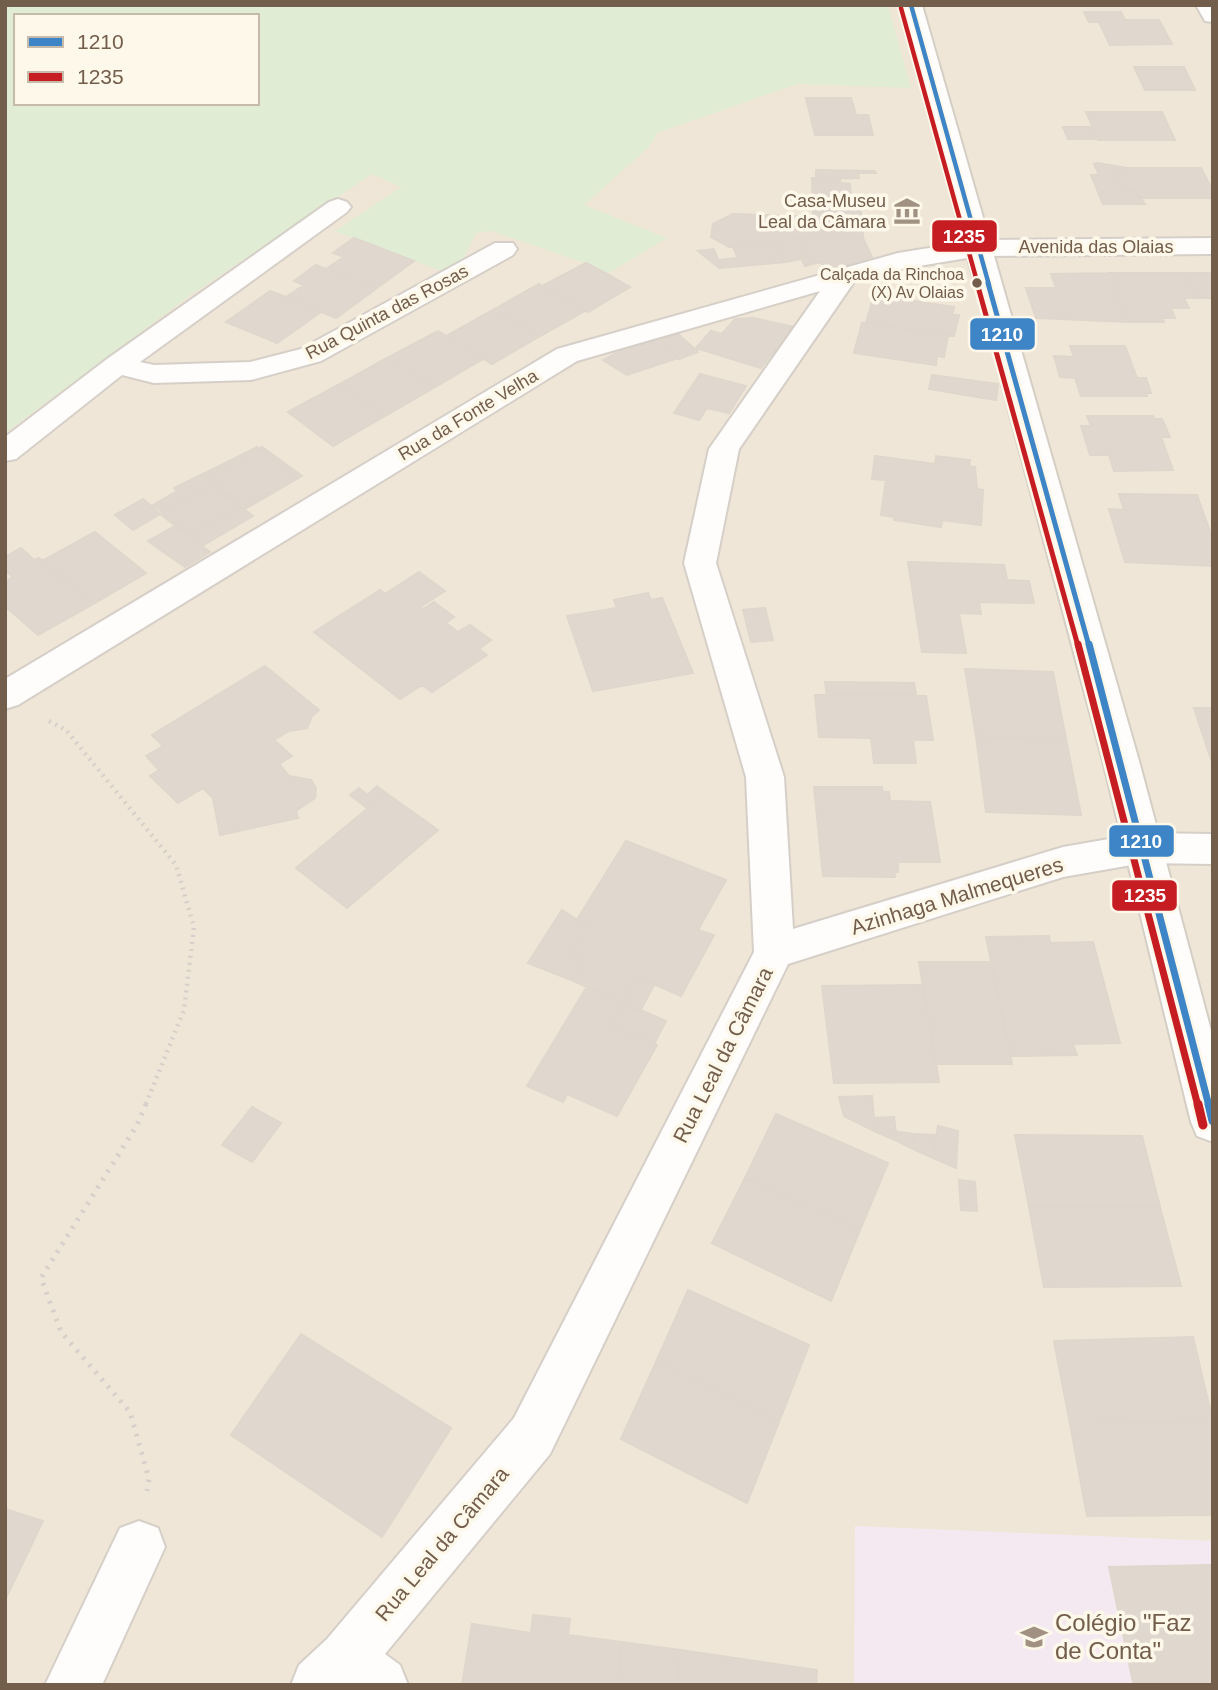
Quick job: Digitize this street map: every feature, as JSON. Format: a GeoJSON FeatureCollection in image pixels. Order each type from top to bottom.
{"type":"FeatureCollection","features":[{"type":"Feature","properties":{"kind":"street"},"geometry":{"type":"LineString","coordinates":[[911,5],[1143,848],[1213,1122]]}},
{"type":"Feature","properties":{"kind":"street"},"geometry":{"type":"LineString","coordinates":[[1207,5],[1213,16]]}},
{"type":"Feature","properties":{"kind":"street"},"geometry":{"type":"LineString","coordinates":[[5,452],[117,365],[338,207]]}},
{"type":"Feature","properties":{"kind":"street","name":"Avenida das Olaias"},"geometry":{"type":"LineString","coordinates":[[979,248],[1213,246]]}},
{"type":"Feature","properties":{"kind":"street","name":"Rua da Fonte Velha"},"geometry":{"type":"LineString","coordinates":[[5,696],[568,355],[898,261],[979,248]]}},
{"type":"Feature","properties":{"kind":"street","name":"Rua Quinta das Rosas"},"geometry":{"type":"LineString","coordinates":[[117,365],[154,374],[251,371],[311,355],[504,249]]}},
{"type":"Feature","properties":{"kind":"street","name":"Rua Leal da Câmara"},"geometry":{"type":"LineString","coordinates":[[349,1676],[532,1436],[775,953],[765,777],[700,562],[724,449],[845,276]]}},
{"type":"Feature","properties":{"kind":"street","name":"Azinhaga Malmequeres"},"geometry":{"type":"LineString","coordinates":[[775,953],[1063,862],[1143,848],[1213,849]]}},
{"type":"Feature","properties":{"kind":"street"},"geometry":{"type":"LineString","coordinates":[[73,1685],[139,1547]]}},
{"type":"Feature","properties":{"kind":"path"},"geometry":{"type":"LineString","coordinates":[[42,718],[66,730],[176,865],[194,927],[184,1010],[137,1125],[41,1278],[61,1332],[130,1412],[149,1479],[139,1547]]}},
{"type":"Feature","properties":{"kind":"shaded area"},"geometry":{"type":"Polygon","coordinates":[[[888,5],[1213,5],[1213,1685],[5,1685],[5,404],[368,167],[888,5]]]}},
{"type":"Feature","properties":{"kind":"shaded area","name":"Colégio \"Faz de Conta\""},"geometry":{"type":"Polygon","coordinates":[[[855,1526],[1213,1541],[1213,1685],[854,1685],[855,1526]]]}},
{"type":"Feature","properties":{"kind":"green space"},"geometry":{"type":"Polygon","coordinates":[[[5,5],[888,5],[911,88],[797,84],[657,133],[650,146],[584,205],[667,238],[607,274],[585,263],[491,231],[476,233],[461,263],[444,272],[335,231],[401,187],[372,174],[192,294],[5,433],[5,5]]]}},
{"type":"Feature","properties":{"kind":"building"},"geometry":{"type":"Polygon","coordinates":[[[1084,12],[1121,12],[1125,20],[1159,20],[1172,44],[1110,45],[1099,22],[1089,22],[1084,12]]]}},
{"type":"Feature","properties":{"kind":"building"},"geometry":{"type":"Polygon","coordinates":[[[1134,67],[1184,67],[1195,90],[1145,90],[1134,67]]]}},
{"type":"Feature","properties":{"kind":"building"},"geometry":{"type":"Polygon","coordinates":[[[806,98],[851,98],[856,115],[868,115],[873,135],[815,135],[806,98]]]}},
{"type":"Feature","properties":{"kind":"building"},"geometry":{"type":"Polygon","coordinates":[[[1086,112],[1162,112],[1175,140],[1098,140],[1086,112]]]}},
{"type":"Feature","properties":{"kind":"building"},"geometry":{"type":"Polygon","coordinates":[[[1063,127],[1092,127],[1097,139],[1068,139],[1063,127]]]}},
{"type":"Feature","properties":{"kind":"building"},"geometry":{"type":"Polygon","coordinates":[[[1094,164],[1126,168],[1128,174],[1115,174],[1122,191],[1135,191],[1145,204],[1103,204],[1091,175],[1099,175],[1094,164]]]}},
{"type":"Feature","properties":{"kind":"building"},"geometry":{"type":"Polygon","coordinates":[[[1126,168],[1201,168],[1213,191],[1213,198],[1138,198],[1135,191],[1122,191],[1115,174],[1128,174],[1126,168]]]}},
{"type":"Feature","properties":{"kind":"building"},"geometry":{"type":"Polygon","coordinates":[[[816,170],[876,173],[858,173],[859,178],[816,179],[816,170]]]}},
{"type":"Feature","properties":{"kind":"building"},"geometry":{"type":"Polygon","coordinates":[[[812,178],[840,179],[840,183],[850,184],[851,198],[860,198],[863,238],[818,237],[817,217],[813,217],[812,178]]]}},
{"type":"Feature","properties":{"kind":"building"},"geometry":{"type":"Polygon","coordinates":[[[733,214],[817,217],[818,237],[729,247],[711,237],[713,224],[733,214]]]}},
{"type":"Feature","properties":{"kind":"building"},"geometry":{"type":"Polygon","coordinates":[[[354,238],[414,261],[377,288],[326,269],[344,257],[333,253],[354,238]]]}},
{"type":"Feature","properties":{"kind":"building"},"geometry":{"type":"Polygon","coordinates":[[[863,238],[872,257],[830,271],[820,262],[805,266],[801,258],[809,257],[799,239],[863,238]]]}},
{"type":"Feature","properties":{"kind":"building"},"geometry":{"type":"Polygon","coordinates":[[[799,239],[809,257],[786,262],[776,241],[799,239]]]}},
{"type":"Feature","properties":{"kind":"building"},"geometry":{"type":"Polygon","coordinates":[[[776,241],[786,262],[719,268],[698,251],[714,249],[718,260],[738,258],[733,247],[776,241]]]}},
{"type":"Feature","properties":{"kind":"building"},"geometry":{"type":"Polygon","coordinates":[[[586,263],[630,287],[588,312],[542,286],[586,263]]]}},
{"type":"Feature","properties":{"kind":"building"},"geometry":{"type":"Polygon","coordinates":[[[316,265],[377,288],[336,318],[286,297],[304,285],[294,281],[316,265]]]}},
{"type":"Feature","properties":{"kind":"building"},"geometry":{"type":"Polygon","coordinates":[[[1109,273],[1186,273],[1197,298],[1184,298],[1189,308],[1171,308],[1175,318],[1162,318],[1164,322],[1128,322],[1109,273]]]}},
{"type":"Feature","properties":{"kind":"building"},"geometry":{"type":"Polygon","coordinates":[[[1109,273],[1128,322],[1036,318],[1026,288],[1056,288],[1051,274],[1109,273]]]}},
{"type":"Feature","properties":{"kind":"building"},"geometry":{"type":"Polygon","coordinates":[[[1186,273],[1213,273],[1213,298],[1197,298],[1186,273]]]}},
{"type":"Feature","properties":{"kind":"building"},"geometry":{"type":"Polygon","coordinates":[[[539,284],[585,311],[540,336],[493,310],[539,284]]]}},
{"type":"Feature","properties":{"kind":"building"},"geometry":{"type":"Polygon","coordinates":[[[270,291],[321,312],[277,343],[226,322],[270,291]]]}},
{"type":"Feature","properties":{"kind":"building"},"geometry":{"type":"Polygon","coordinates":[[[874,295],[954,307],[952,315],[959,315],[954,336],[866,323],[874,295]]]}},
{"type":"Feature","properties":{"kind":"building"},"geometry":{"type":"Polygon","coordinates":[[[493,310],[540,336],[492,364],[446,336],[493,310]]]}},
{"type":"Feature","properties":{"kind":"building"},"geometry":{"type":"Polygon","coordinates":[[[753,318],[794,327],[761,368],[696,348],[711,331],[722,334],[735,319],[753,318]]]}},
{"type":"Feature","properties":{"kind":"building"},"geometry":{"type":"Polygon","coordinates":[[[862,323],[948,335],[944,357],[937,356],[936,365],[854,353],[862,323]]]}},
{"type":"Feature","properties":{"kind":"building"},"geometry":{"type":"Polygon","coordinates":[[[438,331],[483,359],[435,387],[387,358],[438,331]]]}},
{"type":"Feature","properties":{"kind":"building"},"geometry":{"type":"Polygon","coordinates":[[[678,334],[698,352],[679,359],[660,339],[678,334]]]}},
{"type":"Feature","properties":{"kind":"building"},"geometry":{"type":"Polygon","coordinates":[[[660,339],[678,358],[627,375],[603,360],[620,351],[660,339]]]}},
{"type":"Feature","properties":{"kind":"building"},"geometry":{"type":"Polygon","coordinates":[[[1070,346],[1125,346],[1137,378],[1146,378],[1151,393],[1146,393],[1147,396],[1081,396],[1075,378],[1060,377],[1054,356],[1074,357],[1070,346]]]}},
{"type":"Feature","properties":{"kind":"building"},"geometry":{"type":"Polygon","coordinates":[[[387,358],[435,387],[385,416],[338,385],[387,358]]]}},
{"type":"Feature","properties":{"kind":"building"},"geometry":{"type":"Polygon","coordinates":[[[700,374],[746,386],[729,413],[707,408],[699,420],[674,413],[700,374]]]}},
{"type":"Feature","properties":{"kind":"building"},"geometry":{"type":"Polygon","coordinates":[[[932,375],[998,384],[996,400],[929,389],[932,375]]]}},
{"type":"Feature","properties":{"kind":"building"},"geometry":{"type":"Polygon","coordinates":[[[338,385],[385,416],[333,446],[288,412],[338,385]]]}},
{"type":"Feature","properties":{"kind":"building"},"geometry":{"type":"Polygon","coordinates":[[[1087,416],[1153,416],[1154,419],[1162,419],[1170,437],[1161,437],[1173,470],[1114,471],[1109,455],[1090,455],[1081,426],[1091,426],[1087,416]]]}},
{"type":"Feature","properties":{"kind":"building"},"geometry":{"type":"Polygon","coordinates":[[[257,447],[296,476],[244,506],[203,474],[257,447]]]}},
{"type":"Feature","properties":{"kind":"building"},"geometry":{"type":"Polygon","coordinates":[[[262,447],[302,476],[245,509],[204,479],[262,447]]]}},
{"type":"Feature","properties":{"kind":"building"},"geometry":{"type":"Polygon","coordinates":[[[875,456],[935,464],[936,456],[970,460],[969,466],[975,467],[977,489],[983,490],[981,525],[942,520],[941,527],[894,520],[894,517],[881,515],[886,480],[872,479],[875,456]]]}},
{"type":"Feature","properties":{"kind":"building"},"geometry":{"type":"Polygon","coordinates":[[[203,474],[244,506],[191,535],[153,505],[177,491],[174,488],[203,474]]]}},
{"type":"Feature","properties":{"kind":"building"},"geometry":{"type":"Polygon","coordinates":[[[213,486],[253,516],[202,546],[160,514],[213,486]]]}},
{"type":"Feature","properties":{"kind":"building"},"geometry":{"type":"Polygon","coordinates":[[[1119,494],[1197,495],[1213,540],[1213,566],[1125,562],[1109,509],[1124,510],[1119,494]]]}},
{"type":"Feature","properties":{"kind":"building"},"geometry":{"type":"Polygon","coordinates":[[[143,499],[160,514],[133,530],[115,515],[143,499]]]}},
{"type":"Feature","properties":{"kind":"building"},"geometry":{"type":"Polygon","coordinates":[[[175,526],[210,552],[185,567],[148,541],[175,526]]]}},
{"type":"Feature","properties":{"kind":"building"},"geometry":{"type":"Polygon","coordinates":[[[95,532],[146,573],[93,604],[42,561],[95,532]]]}},
{"type":"Feature","properties":{"kind":"building"},"geometry":{"type":"Polygon","coordinates":[[[21,548],[34,560],[39,558],[93,604],[38,635],[5,606],[5,582],[13,577],[5,570],[5,557],[21,548]]]}},
{"type":"Feature","properties":{"kind":"building"},"geometry":{"type":"Polygon","coordinates":[[[908,562],[1004,565],[1007,580],[1029,581],[1034,603],[979,602],[981,614],[959,613],[966,653],[922,652],[908,562]]]}},
{"type":"Feature","properties":{"kind":"building"},"geometry":{"type":"Polygon","coordinates":[[[419,572],[445,591],[420,607],[423,609],[434,602],[454,617],[446,623],[458,632],[470,625],[491,640],[479,649],[487,655],[432,692],[422,685],[400,699],[314,632],[380,590],[385,594],[419,572]]]}},
{"type":"Feature","properties":{"kind":"building"},"geometry":{"type":"Polygon","coordinates":[[[648,593],[651,600],[662,598],[693,673],[593,691],[567,616],[617,608],[614,600],[648,593]]]}},
{"type":"Feature","properties":{"kind":"building"},"geometry":{"type":"Polygon","coordinates":[[[765,608],[773,640],[751,642],[743,610],[765,608]]]}},
{"type":"Feature","properties":{"kind":"building"},"geometry":{"type":"Polygon","coordinates":[[[265,666],[319,710],[312,716],[307,728],[289,731],[274,740],[292,756],[279,764],[289,776],[311,780],[316,788],[315,798],[296,811],[298,818],[220,835],[213,798],[203,788],[178,803],[150,776],[159,770],[146,756],[163,746],[152,735],[265,666]]]}},
{"type":"Feature","properties":{"kind":"building"},"geometry":{"type":"Polygon","coordinates":[[[965,669],[1053,672],[1066,739],[976,736],[965,669]]]}},
{"type":"Feature","properties":{"kind":"building"},"geometry":{"type":"Polygon","coordinates":[[[825,682],[914,683],[916,695],[827,695],[825,682]]]}},
{"type":"Feature","properties":{"kind":"building"},"geometry":{"type":"Polygon","coordinates":[[[815,695],[926,696],[933,740],[913,740],[916,763],[874,763],[871,738],[819,737],[815,695]]]}},
{"type":"Feature","properties":{"kind":"building"},"geometry":{"type":"Polygon","coordinates":[[[1194,708],[1213,708],[1213,765],[1194,708]]]}},
{"type":"Feature","properties":{"kind":"building"},"geometry":{"type":"Polygon","coordinates":[[[976,736],[1066,739],[1081,815],[986,812],[976,736]]]}},
{"type":"Feature","properties":{"kind":"building"},"geometry":{"type":"Polygon","coordinates":[[[377,786],[386,793],[367,808],[350,795],[359,788],[367,795],[377,786]]]}},
{"type":"Feature","properties":{"kind":"building"},"geometry":{"type":"Polygon","coordinates":[[[814,787],[882,787],[883,792],[889,792],[890,801],[930,802],[940,862],[898,862],[895,877],[823,876],[814,787]]]}},
{"type":"Feature","properties":{"kind":"building"},"geometry":{"type":"Polygon","coordinates":[[[386,793],[438,830],[347,908],[296,868],[386,793]]]}},
{"type":"Feature","properties":{"kind":"building"},"geometry":{"type":"Polygon","coordinates":[[[626,841],[726,880],[698,930],[714,935],[681,996],[637,977],[622,1002],[571,980],[584,960],[570,953],[588,927],[576,921],[626,841]]]}},
{"type":"Feature","properties":{"kind":"building"},"geometry":{"type":"Polygon","coordinates":[[[562,910],[588,927],[570,953],[584,960],[571,980],[528,963],[562,910]]]}},
{"type":"Feature","properties":{"kind":"building"},"geometry":{"type":"Polygon","coordinates":[[[1049,936],[1050,943],[1093,942],[1120,1043],[1073,1044],[1077,1055],[1011,1056],[986,937],[1049,936]]]}},
{"type":"Feature","properties":{"kind":"building"},"geometry":{"type":"Polygon","coordinates":[[[919,962],[991,962],[1012,1064],[936,1064],[919,962]]]}},
{"type":"Feature","properties":{"kind":"building"},"geometry":{"type":"Polygon","coordinates":[[[637,977],[654,985],[640,1011],[623,1002],[637,977]]]}},
{"type":"Feature","properties":{"kind":"building"},"geometry":{"type":"Polygon","coordinates":[[[923,985],[939,1082],[834,1083],[822,986],[923,985]]]}},
{"type":"Feature","properties":{"kind":"building"},"geometry":{"type":"Polygon","coordinates":[[[586,988],[622,1002],[609,1025],[657,1045],[617,1116],[567,1094],[563,1102],[527,1086],[586,988]]]}},
{"type":"Feature","properties":{"kind":"building"},"geometry":{"type":"Polygon","coordinates":[[[622,1002],[666,1021],[654,1044],[609,1025],[622,1002]]]}},
{"type":"Feature","properties":{"kind":"building"},"geometry":{"type":"Polygon","coordinates":[[[872,1096],[874,1131],[844,1116],[839,1097],[872,1096]]]}},
{"type":"Feature","properties":{"kind":"building"},"geometry":{"type":"Polygon","coordinates":[[[252,1107],[281,1123],[252,1162],[222,1145],[252,1107]]]}},
{"type":"Feature","properties":{"kind":"building"},"geometry":{"type":"Polygon","coordinates":[[[776,1114],[888,1163],[860,1230],[745,1178],[776,1114]]]}},
{"type":"Feature","properties":{"kind":"building"},"geometry":{"type":"Polygon","coordinates":[[[894,1117],[897,1141],[874,1131],[874,1118],[894,1117]]]}},
{"type":"Feature","properties":{"kind":"building"},"geometry":{"type":"Polygon","coordinates":[[[938,1126],[958,1131],[956,1168],[933,1158],[938,1126]]]}},
{"type":"Feature","properties":{"kind":"building"},"geometry":{"type":"Polygon","coordinates":[[[895,1131],[913,1134],[915,1150],[897,1141],[895,1131]]]}},
{"type":"Feature","properties":{"kind":"building"},"geometry":{"type":"Polygon","coordinates":[[[913,1134],[936,1135],[933,1158],[915,1150],[913,1134]]]}},
{"type":"Feature","properties":{"kind":"building"},"geometry":{"type":"Polygon","coordinates":[[[1015,1135],[1142,1136],[1160,1207],[1029,1207],[1015,1135]]]}},
{"type":"Feature","properties":{"kind":"building"},"geometry":{"type":"Polygon","coordinates":[[[745,1178],[860,1230],[831,1301],[712,1243],[745,1178]]]}},
{"type":"Feature","properties":{"kind":"building"},"geometry":{"type":"Polygon","coordinates":[[[959,1180],[975,1182],[977,1211],[961,1210],[959,1180]]]}},
{"type":"Feature","properties":{"kind":"building"},"geometry":{"type":"Polygon","coordinates":[[[1029,1207],[1160,1207],[1181,1286],[1044,1287],[1029,1207]]]}},
{"type":"Feature","properties":{"kind":"building"},"geometry":{"type":"Polygon","coordinates":[[[688,1290],[809,1345],[779,1422],[656,1362],[688,1290]]]}},
{"type":"Feature","properties":{"kind":"building"},"geometry":{"type":"Polygon","coordinates":[[[301,1334],[451,1428],[382,1537],[231,1435],[301,1334]]]}},
{"type":"Feature","properties":{"kind":"building"},"geometry":{"type":"Polygon","coordinates":[[[1193,1337],[1213,1422],[1070,1424],[1054,1341],[1193,1337]]]}},
{"type":"Feature","properties":{"kind":"building"},"geometry":{"type":"Polygon","coordinates":[[[656,1362],[779,1422],[747,1503],[621,1439],[656,1362]]]}},
{"type":"Feature","properties":{"kind":"building"},"geometry":{"type":"Polygon","coordinates":[[[1213,1422],[1213,1515],[1087,1516],[1070,1424],[1213,1422]]]}},
{"type":"Feature","properties":{"kind":"building"},"geometry":{"type":"Polygon","coordinates":[[[5,1509],[43,1521],[5,1600],[5,1509]]]}},
{"type":"Feature","properties":{"kind":"building"},"geometry":{"type":"Polygon","coordinates":[[[1213,1565],[1213,1681],[1133,1682],[1109,1567],[1213,1565]]]}},
{"type":"Feature","properties":{"kind":"building"},"geometry":{"type":"Polygon","coordinates":[[[533,1615],[570,1619],[568,1635],[622,1642],[617,1685],[462,1685],[472,1624],[531,1633],[533,1615]]]}},
{"type":"Feature","properties":{"kind":"building"},"geometry":{"type":"Polygon","coordinates":[[[622,1642],[680,1650],[678,1685],[617,1685],[622,1642]]]}},
{"type":"Feature","properties":{"kind":"building"},"geometry":{"type":"Polygon","coordinates":[[[680,1650],[817,1670],[816,1685],[678,1685],[680,1650]]]}},
{"type":"Feature","properties":{"kind":"building"},"geometry":{"type":"Polygon","coordinates":[[[1213,1681],[1213,1685],[1133,1685],[1133,1682],[1213,1681]]]}},
{"type":"Feature","properties":{"kind":"transit line","name":"1210"},"geometry":{"type":"LineString","coordinates":[[911,5],[1121,761],[1213,1121]]}},
{"type":"Feature","properties":{"kind":"transit line","name":"1235"},"geometry":{"type":"LineString","coordinates":[[901,8],[1111,764],[1203,1125]]}},
{"type":"Feature","properties":{"kind":"place","name":"Casa-Museu Leal da Câmara"},"geometry":{"type":"Point","coordinates":[907,211]}},
{"type":"Feature","properties":{"kind":"place","name":"Calçada da Rinchoa (X) Av Olaias"},"geometry":{"type":"Point","coordinates":[977,283]}},
{"type":"Feature","properties":{"kind":"place","name":"Colégio \"Faz de Conta\""},"geometry":{"type":"Point","coordinates":[1034,1637]}}]}
